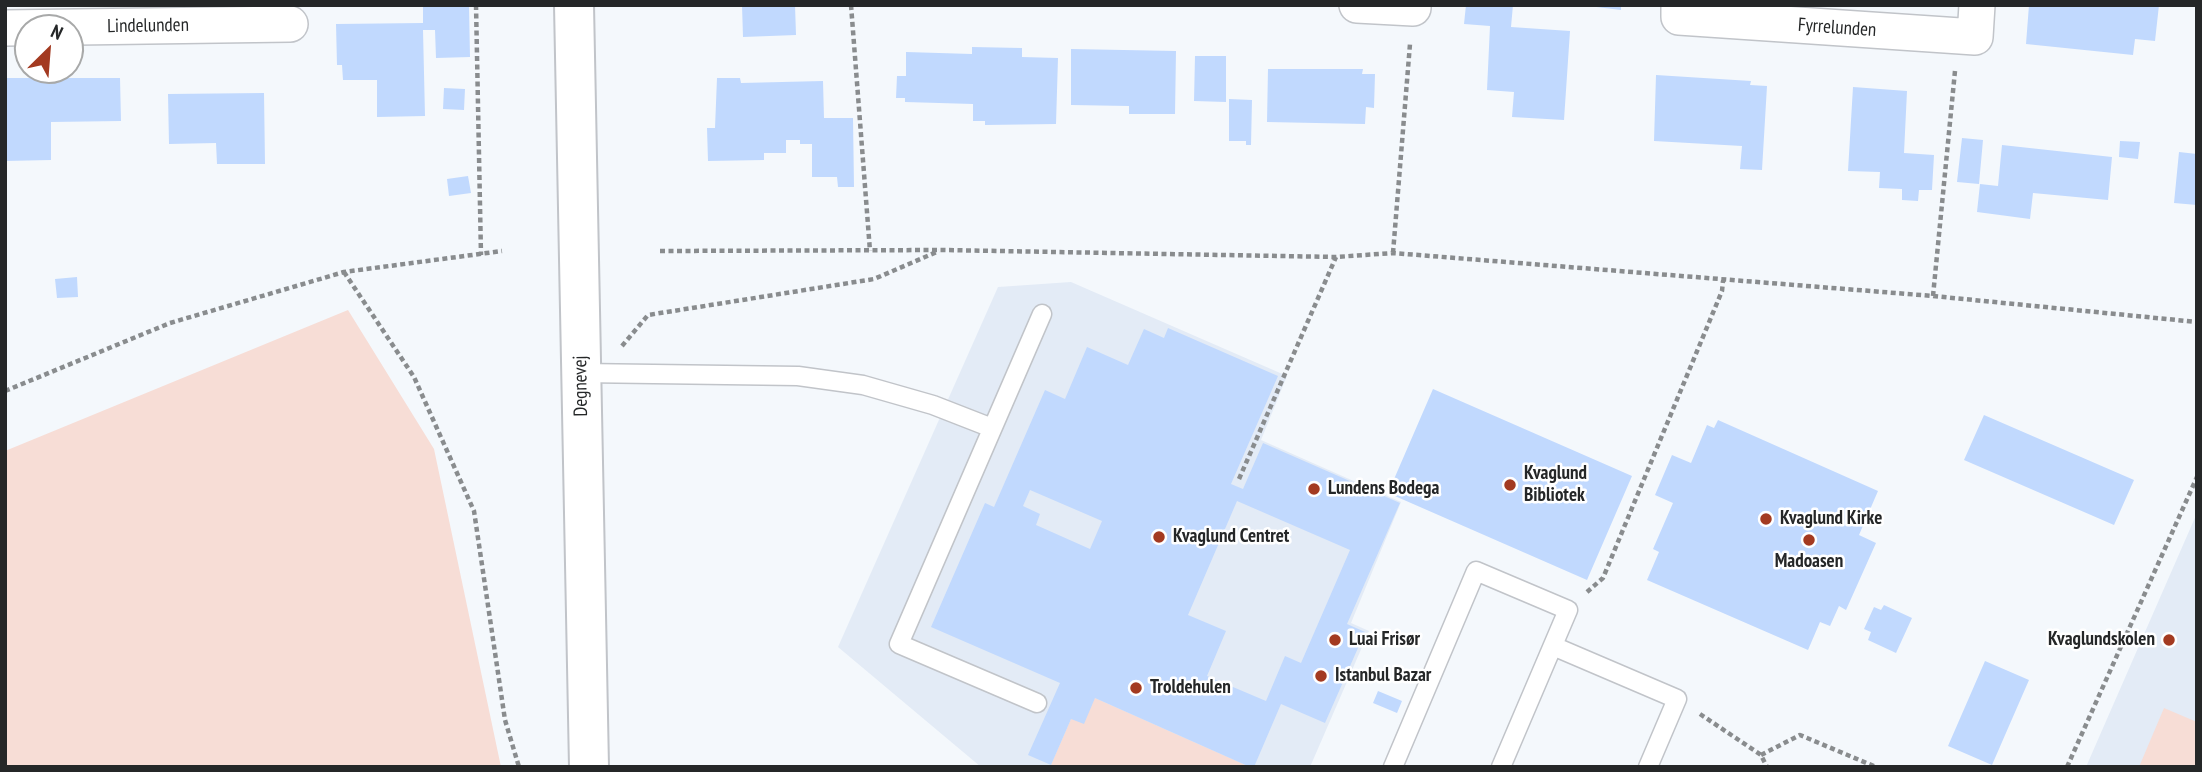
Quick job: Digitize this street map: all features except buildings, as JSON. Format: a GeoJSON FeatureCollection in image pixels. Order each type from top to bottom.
{"type":"FeatureCollection","features":[{"type":"Feature","properties":{"kind":"street","name":"Degnevej"},"geometry":{"type":"LineString","coordinates":[[574,5],[589,767]]}},
{"type":"Feature","properties":{"kind":"street"},"geometry":{"type":"LineString","coordinates":[[1357,5],[1413,6]]}},
{"type":"Feature","properties":{"kind":"street","name":"Fyrrelunden"},"geometry":{"type":"LineString","coordinates":[[1679,5],[1679,17],[1976,21]]}},
{"type":"Feature","properties":{"kind":"street","name":"Lindelunden"},"geometry":{"type":"LineString","coordinates":[[5,28],[290,24]]}},
{"type":"Feature","properties":{"kind":"lane"},"geometry":{"type":"LineString","coordinates":[[1037,703],[899,644],[1042,314]]}},
{"type":"Feature","properties":{"kind":"lane"},"geometry":{"type":"LineString","coordinates":[[581,373],[798,376],[863,385],[933,405],[992,428]]}},
{"type":"Feature","properties":{"kind":"lane"},"geometry":{"type":"LineString","coordinates":[[1393,767],[1476,571],[1568,610],[1501,767]]}},
{"type":"Feature","properties":{"kind":"lane"},"geometry":{"type":"LineString","coordinates":[[1553,646],[1677,699],[1648,767]]}},
{"type":"Feature","properties":{"kind":"path"},"geometry":{"type":"LineString","coordinates":[[476,5],[481,254]]}},
{"type":"Feature","properties":{"kind":"path"},"geometry":{"type":"LineString","coordinates":[[850,5],[870,251]]}},
{"type":"Feature","properties":{"kind":"path"},"geometry":{"type":"LineString","coordinates":[[1394,253],[1413,6]]}},
{"type":"Feature","properties":{"kind":"path"},"geometry":{"type":"LineString","coordinates":[[1933,296],[1957,54],[1976,21]]}},
{"type":"Feature","properties":{"kind":"path"},"geometry":{"type":"LineString","coordinates":[[648,315],[874,279],[943,250]]}},
{"type":"Feature","properties":{"kind":"path"},"geometry":{"type":"LineString","coordinates":[[660,251],[943,250],[1336,257],[1394,253],[1933,296],[2197,322]]}},
{"type":"Feature","properties":{"kind":"path"},"geometry":{"type":"LineString","coordinates":[[5,391],[170,323],[344,272],[502,251]]}},
{"type":"Feature","properties":{"kind":"path"},"geometry":{"type":"LineString","coordinates":[[1239,479],[1336,257]]}},
{"type":"Feature","properties":{"kind":"path"},"geometry":{"type":"LineString","coordinates":[[344,272],[414,377],[474,510],[505,720],[519,767]]}},
{"type":"Feature","properties":{"kind":"path"},"geometry":{"type":"LineString","coordinates":[[1568,610],[1603,578],[1722,291],[1723,281]]}},
{"type":"Feature","properties":{"kind":"path"},"geometry":{"type":"LineString","coordinates":[[2067,767],[2197,477]]}},
{"type":"Feature","properties":{"kind":"path"},"geometry":{"type":"LineString","coordinates":[[1677,699],[1761,755],[1767,767]]}},
{"type":"Feature","properties":{"kind":"path"},"geometry":{"type":"LineString","coordinates":[[1761,755],[1800,735],[1876,767]]}},
{"type":"Feature","properties":{"kind":"shaded area"},"geometry":{"type":"Polygon","coordinates":[[[1071,282],[1287,376],[1261,440],[1401,502],[1351,623],[1369,631],[1310,767],[981,767],[838,647],[998,287],[1071,282]]]}},
{"type":"Feature","properties":{"kind":"shaded area"},"geometry":{"type":"Polygon","coordinates":[[[348,310],[434,449],[501,767],[5,767],[5,451],[348,310]]]}},
{"type":"Feature","properties":{"kind":"shaded area","name":"Kvaglundskolen"},"geometry":{"type":"Polygon","coordinates":[[[2197,513],[2197,767],[2086,767],[2197,513]]]}},
{"type":"Feature","properties":{"kind":"shaded area"},"geometry":{"type":"Polygon","coordinates":[[[1095,698],[1250,767],[1050,767],[1071,719],[1095,698]]]}},
{"type":"Feature","properties":{"kind":"shaded area"},"geometry":{"type":"Polygon","coordinates":[[[2164,708],[2197,722],[2197,767],[2139,767],[2164,708]]]}},
{"type":"Feature","properties":{"kind":"place","name":"Kvaglund Bibliotek"},"geometry":{"type":"Point","coordinates":[1510,485]}},
{"type":"Feature","properties":{"kind":"place","name":"Lundens Bodega"},"geometry":{"type":"Point","coordinates":[1314,489]}},
{"type":"Feature","properties":{"kind":"place","name":"Kvaglund Kirke"},"geometry":{"type":"Point","coordinates":[1766,519]}},
{"type":"Feature","properties":{"kind":"place","name":"Kvaglund Centret"},"geometry":{"type":"Point","coordinates":[1159,537]}},
{"type":"Feature","properties":{"kind":"place","name":"Madoasen"},"geometry":{"type":"Point","coordinates":[1809,540]}},
{"type":"Feature","properties":{"kind":"place","name":"Luai Frisør"},"geometry":{"type":"Point","coordinates":[1335,640]}},
{"type":"Feature","properties":{"kind":"place","name":"Kvaglundskolen"},"geometry":{"type":"Point","coordinates":[2169,640]}},
{"type":"Feature","properties":{"kind":"place","name":"Istanbul Bazar"},"geometry":{"type":"Point","coordinates":[1321,676]}},
{"type":"Feature","properties":{"kind":"place","name":"Troldehulen"},"geometry":{"type":"Point","coordinates":[1136,688]}}]}
